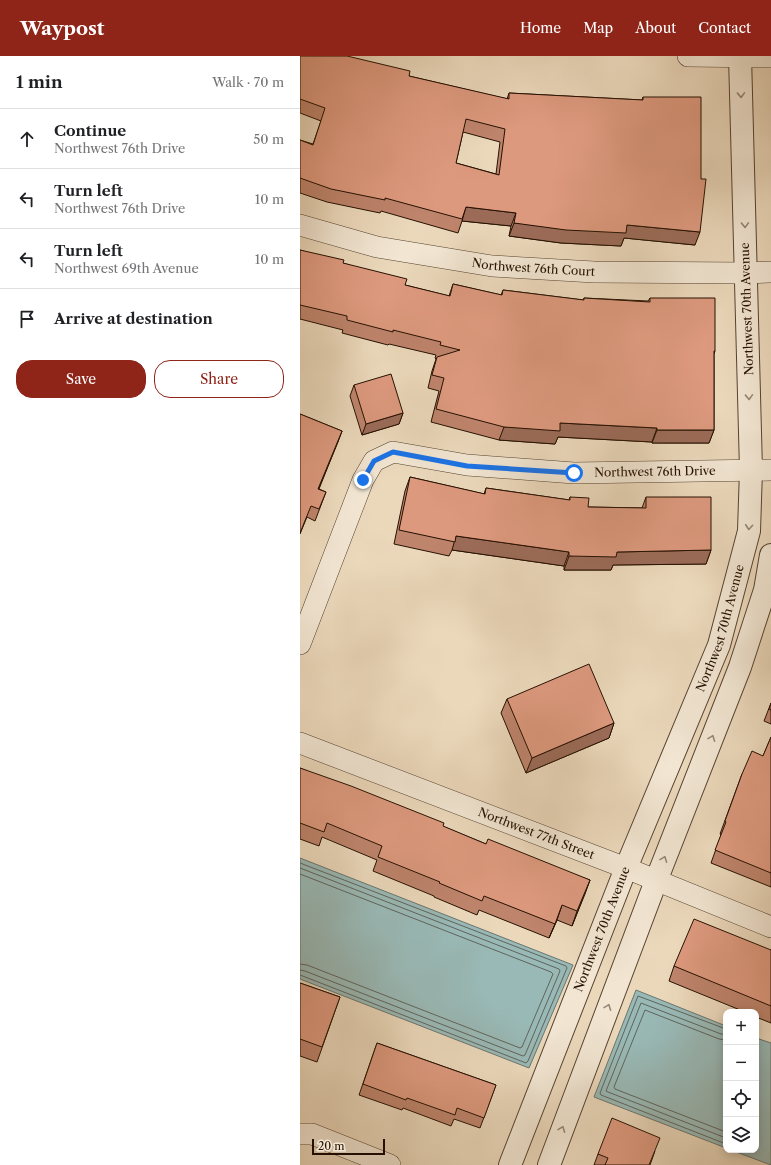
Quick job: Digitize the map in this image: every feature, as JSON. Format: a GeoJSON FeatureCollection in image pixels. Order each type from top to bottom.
{"type":"FeatureCollection","features":[{"type":"Feature","properties":{"kind":"street"},"geometry":{"type":"LineString","coordinates":[[688,56],[771,57]]}},
{"type":"Feature","properties":{"kind":"street","name":"Northwest 70th Avenue"},"geometry":{"type":"LineString","coordinates":[[510,1165],[626,868],[719,645],[749,531],[761,470],[746,273],[740,57]]}},
{"type":"Feature","properties":{"kind":"street","name":"Northwest 76th Court"},"geometry":{"type":"LineString","coordinates":[[300,225],[377,247],[492,266],[594,272],[771,272]]}},
{"type":"Feature","properties":{"kind":"street","name":"Northwest 76th Drive"},"geometry":{"type":"LineString","coordinates":[[300,644],[363,480],[374,461],[393,452],[467,466],[574,473],[761,470]]}},
{"type":"Feature","properties":{"kind":"street"},"geometry":{"type":"LineString","coordinates":[[549,1165],[656,881],[740,667],[765,590],[771,555]]}},
{"type":"Feature","properties":{"kind":"street","name":"Northwest 77th Street"},"geometry":{"type":"LineString","coordinates":[[300,743],[626,868],[771,927]]}},
{"type":"Feature","properties":{"kind":"street"},"geometry":{"type":"LineString","coordinates":[[300,1134],[312,1134],[390,1165]]}},
{"type":"Feature","properties":{"kind":"water"},"geometry":{"type":"Polygon","coordinates":[[[300,858],[573,965],[529,1068],[300,979],[300,858]]]}},
{"type":"Feature","properties":{"kind":"water"},"geometry":{"type":"Polygon","coordinates":[[[636,990],[723,1025],[723,1147],[594,1097],[636,990]]]}},
{"type":"Feature","properties":{"kind":"water"},"geometry":{"type":"Polygon","coordinates":[[[759,1039],[771,1043],[771,1165],[739,1153],[759,1153],[759,1039]]]}},
{"type":"Feature","properties":{"kind":"building"},"geometry":{"type":"Polygon","coordinates":[[[300,56],[347,56],[410,71],[409,76],[509,99],[509,93],[643,100],[643,97],[701,97],[701,179],[706,179],[700,232],[627,225],[626,233],[566,230],[514,223],[516,213],[466,207],[462,219],[385,198],[385,200],[331,189],[300,178],[300,140],[313,145],[325,108],[300,99],[300,56]],[[466,119],[456,163],[499,175],[505,129],[466,119]]]}},
{"type":"Feature","properties":{"kind":"building"},"geometry":{"type":"Polygon","coordinates":[[[300,250],[344,260],[343,263],[407,279],[405,285],[450,296],[453,284],[502,295],[503,290],[584,300],[584,298],[650,302],[650,298],[715,298],[714,430],[657,430],[657,428],[560,423],[560,431],[504,427],[436,409],[444,378],[432,375],[437,357],[460,350],[440,345],[441,342],[393,330],[393,332],[347,320],[347,316],[300,305],[300,250]]]}},
{"type":"Feature","properties":{"kind":"building"},"geometry":{"type":"Polygon","coordinates":[[[391,374],[403,413],[366,424],[354,385],[391,374]]]}},
{"type":"Feature","properties":{"kind":"building"},"geometry":{"type":"Polygon","coordinates":[[[300,414],[342,431],[318,489],[326,492],[319,509],[311,506],[300,533],[300,414]]]}},
{"type":"Feature","properties":{"kind":"building"},"geometry":{"type":"Polygon","coordinates":[[[410,477],[485,494],[486,488],[570,500],[570,497],[589,498],[588,507],[646,508],[646,497],[711,497],[711,550],[617,552],[616,557],[569,556],[569,552],[456,536],[455,542],[399,530],[410,477]]]}},
{"type":"Feature","properties":{"kind":"building"},"geometry":{"type":"Polygon","coordinates":[[[589,664],[614,723],[532,758],[507,699],[589,664]]]}},
{"type":"Feature","properties":{"kind":"building"},"geometry":{"type":"Polygon","coordinates":[[[771,737],[771,873],[715,850],[742,774],[752,751],[763,756],[771,737]]]}},
{"type":"Feature","properties":{"kind":"building"},"geometry":{"type":"Polygon","coordinates":[[[300,768],[351,786],[444,823],[443,826],[486,844],[488,839],[590,880],[577,911],[562,905],[555,924],[484,896],[482,901],[378,857],[382,846],[327,823],[324,832],[300,823],[300,768]]]}},
{"type":"Feature","properties":{"kind":"building"},"geometry":{"type":"Polygon","coordinates":[[[694,919],[771,950],[771,1006],[674,966],[694,919]]]}},
{"type":"Feature","properties":{"kind":"building"},"geometry":{"type":"Polygon","coordinates":[[[300,983],[340,997],[322,1047],[300,1039],[300,983]]]}},
{"type":"Feature","properties":{"kind":"building"},"geometry":{"type":"Polygon","coordinates":[[[377,1043],[496,1085],[484,1118],[457,1108],[455,1115],[407,1098],[406,1100],[363,1084],[377,1043]]]}},
{"type":"Feature","properties":{"kind":"building"},"geometry":{"type":"Polygon","coordinates":[[[612,1118],[660,1138],[649,1165],[605,1165],[608,1158],[598,1154],[612,1118]]]}},
{"type":"Feature","properties":{"kind":"route"},"geometry":{"type":"LineString","coordinates":[[363,480],[374,461],[393,452],[467,466],[574,473]]}}]}
